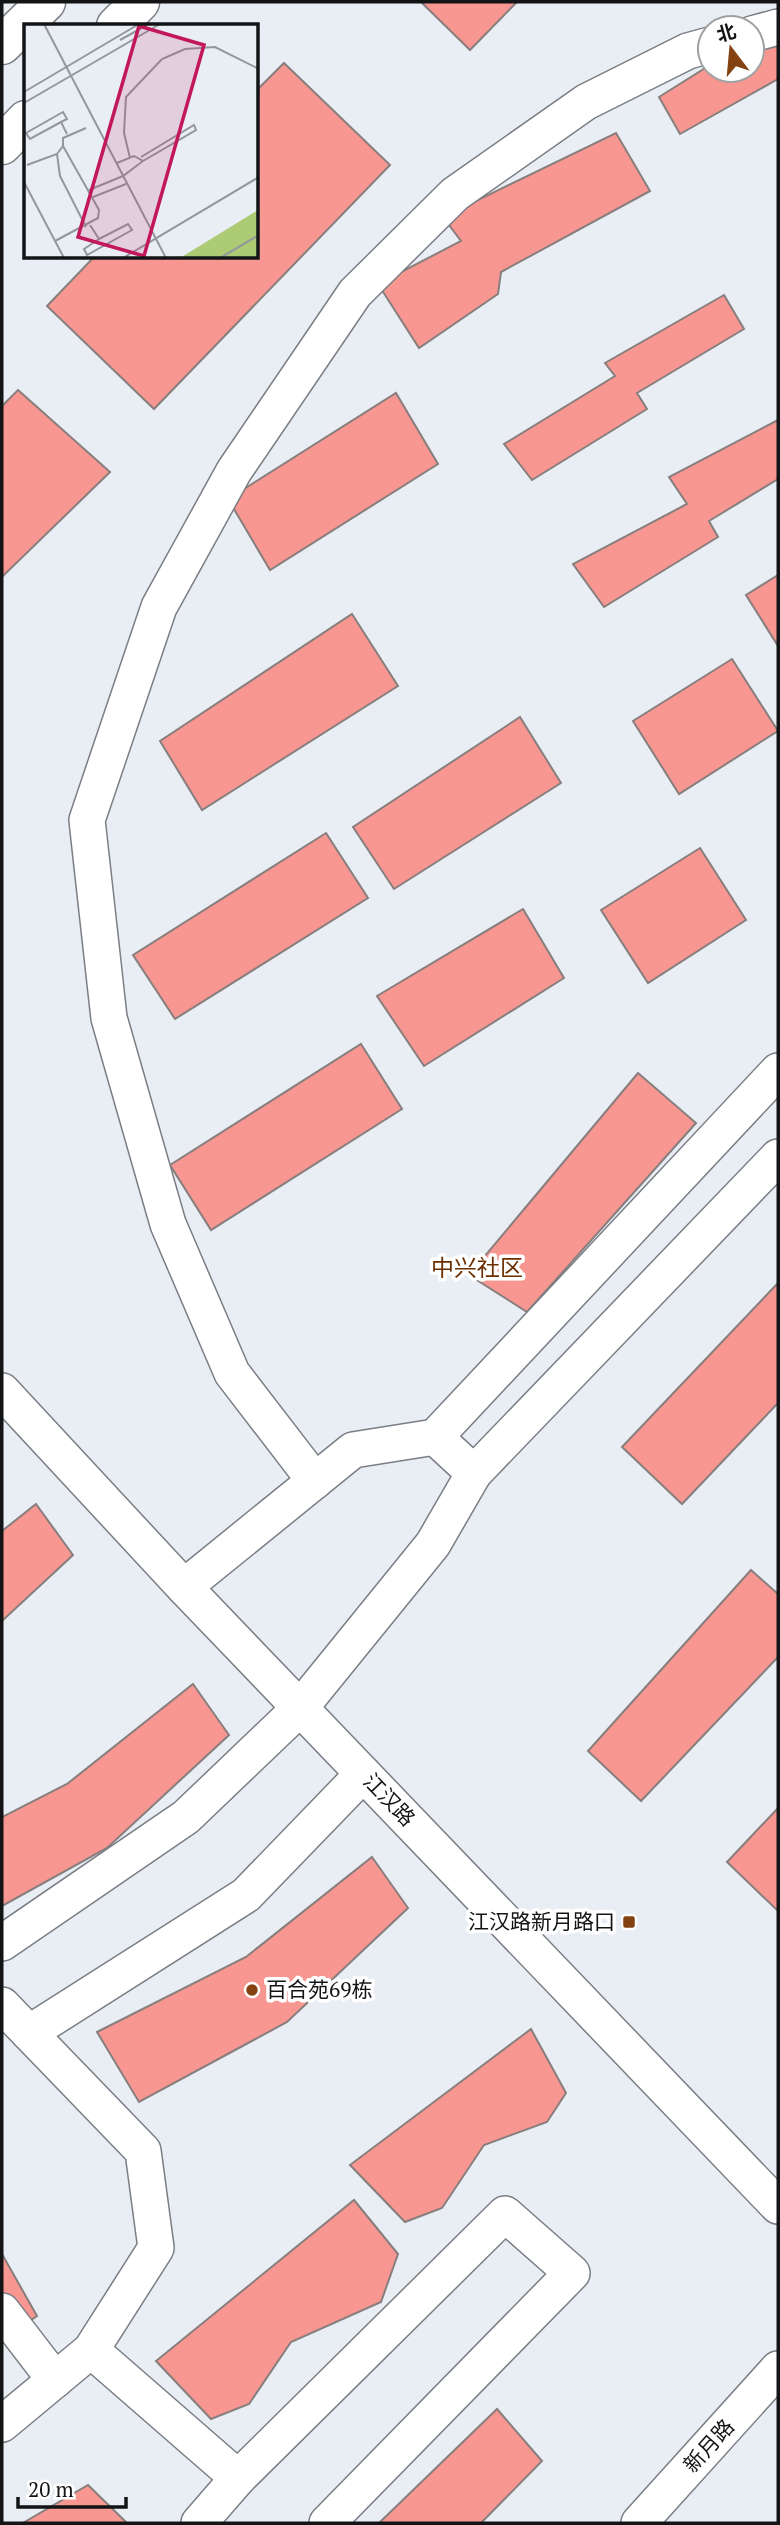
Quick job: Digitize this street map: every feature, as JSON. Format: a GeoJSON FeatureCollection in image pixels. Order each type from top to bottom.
{"type":"FeatureCollection","features":[{"type":"Feature","properties":{"kind":"main road"},"geometry":{"type":"LineString","coordinates":[[2,45],[46,2]]}},
{"type":"Feature","properties":{"kind":"main road"},"geometry":{"type":"LineString","coordinates":[[118,24],[140,2]]}},
{"type":"Feature","properties":{"kind":"main road"},"geometry":{"type":"LineString","coordinates":[[2,145],[24,122]]}},
{"type":"Feature","properties":{"kind":"street"},"geometry":{"type":"LineString","coordinates":[[315,1481],[232,1373],[168,1224],[109,1018],[87,820],[159,607],[234,471],[355,293],[455,194],[586,102],[696,49]]}},
{"type":"Feature","properties":{"kind":"street"},"geometry":{"type":"LineString","coordinates":[[184,1587],[353,1450],[435,1437],[778,1071]]}},
{"type":"Feature","properties":{"kind":"street"},"geometry":{"type":"LineString","coordinates":[[2,1943],[186,1817],[300,1708],[433,1544],[474,1473],[778,1157]]}},
{"type":"Feature","properties":{"kind":"street","name":"江汉路"},"geometry":{"type":"LineString","coordinates":[[2,1391],[184,1587],[778,2206]]}},
{"type":"Feature","properties":{"kind":"street"},"geometry":{"type":"LineString","coordinates":[[435,1437],[474,1473]]}},
{"type":"Feature","properties":{"kind":"street"},"geometry":{"type":"LineString","coordinates":[[29,2033],[246,1895],[363,1774]]}},
{"type":"Feature","properties":{"kind":"street"},"geometry":{"type":"LineString","coordinates":[[2,2005],[143,2151],[156,2248],[90,2350],[2,2424]]}},
{"type":"Feature","properties":{"kind":"street"},"geometry":{"type":"LineString","coordinates":[[200,2523],[238,2478],[505,2214],[572,2273],[327,2523]]}},
{"type":"Feature","properties":{"kind":"street"},"geometry":{"type":"LineString","coordinates":[[2,2311],[55,2380]]}},
{"type":"Feature","properties":{"kind":"street"},"geometry":{"type":"LineString","coordinates":[[90,2350],[238,2478]]}},
{"type":"Feature","properties":{"kind":"street","name":"新月路"},"geometry":{"type":"LineString","coordinates":[[639,2523],[778,2370]]}},
{"type":"Feature","properties":{"kind":"building"},"geometry":{"type":"Polygon","coordinates":[[[421,2],[517,2],[470,50],[421,2]]]}},
{"type":"Feature","properties":{"kind":"building"},"geometry":{"type":"Polygon","coordinates":[[[778,35],[778,79],[680,134],[659,97],[696,74],[696,84],[766,84],[766,37],[778,35]]]}},
{"type":"Feature","properties":{"kind":"building"},"geometry":{"type":"Polygon","coordinates":[[[284,63],[390,165],[154,409],[47,306],[92,259],[259,259],[259,88],[284,63]]]}},
{"type":"Feature","properties":{"kind":"building"},"geometry":{"type":"Polygon","coordinates":[[[616,133],[650,191],[501,272],[498,294],[419,348],[378,284],[461,241],[443,217],[616,133]]]}},
{"type":"Feature","properties":{"kind":"building"},"geometry":{"type":"Polygon","coordinates":[[[724,295],[744,329],[637,393],[647,409],[532,480],[504,444],[615,376],[605,363],[724,295]]]}},
{"type":"Feature","properties":{"kind":"building"},"geometry":{"type":"Polygon","coordinates":[[[18,390],[110,472],[2,577],[2,406],[18,390]]]}},
{"type":"Feature","properties":{"kind":"building"},"geometry":{"type":"Polygon","coordinates":[[[396,393],[438,464],[270,570],[228,499],[396,393]]]}},
{"type":"Feature","properties":{"kind":"building"},"geometry":{"type":"Polygon","coordinates":[[[778,420],[778,479],[709,521],[718,537],[604,607],[573,564],[687,504],[669,477],[778,420]]]}},
{"type":"Feature","properties":{"kind":"building"},"geometry":{"type":"Polygon","coordinates":[[[778,575],[778,646],[746,595],[778,575]]]}},
{"type":"Feature","properties":{"kind":"building"},"geometry":{"type":"Polygon","coordinates":[[[352,614],[398,686],[202,810],[160,741],[352,614]]]}},
{"type":"Feature","properties":{"kind":"building"},"geometry":{"type":"Polygon","coordinates":[[[732,659],[778,731],[679,794],[633,721],[732,659]]]}},
{"type":"Feature","properties":{"kind":"building"},"geometry":{"type":"Polygon","coordinates":[[[520,717],[561,783],[394,889],[353,827],[520,717]]]}},
{"type":"Feature","properties":{"kind":"building"},"geometry":{"type":"Polygon","coordinates":[[[326,833],[368,898],[175,1019],[133,955],[326,833]]]}},
{"type":"Feature","properties":{"kind":"building"},"geometry":{"type":"Polygon","coordinates":[[[700,848],[746,920],[648,983],[601,910],[700,848]]]}},
{"type":"Feature","properties":{"kind":"building"},"geometry":{"type":"Polygon","coordinates":[[[523,909],[564,978],[424,1066],[377,996],[523,909]]]}},
{"type":"Feature","properties":{"kind":"building"},"geometry":{"type":"Polygon","coordinates":[[[361,1044],[402,1109],[211,1230],[170,1165],[361,1044]]]}},
{"type":"Feature","properties":{"kind":"building"},"geometry":{"type":"Polygon","coordinates":[[[638,1073],[696,1123],[527,1312],[469,1275],[638,1073]]]}},
{"type":"Feature","properties":{"kind":"building"},"geometry":{"type":"Polygon","coordinates":[[[778,1283],[778,1403],[682,1504],[622,1447],[778,1283]]]}},
{"type":"Feature","properties":{"kind":"building"},"geometry":{"type":"Polygon","coordinates":[[[36,1504],[73,1555],[2,1621],[2,1531],[36,1504]]]}},
{"type":"Feature","properties":{"kind":"building"},"geometry":{"type":"Polygon","coordinates":[[[751,1570],[778,1594],[778,1657],[641,1801],[588,1751],[751,1570]]]}},
{"type":"Feature","properties":{"kind":"building"},"geometry":{"type":"Polygon","coordinates":[[[193,1684],[229,1735],[107,1848],[2,1906],[2,1817],[67,1784],[193,1684]]]}},
{"type":"Feature","properties":{"kind":"building"},"geometry":{"type":"Polygon","coordinates":[[[778,1808],[778,1911],[727,1862],[778,1808]]]}},
{"type":"Feature","properties":{"kind":"building","name":"百合苑69栋"},"geometry":{"type":"Polygon","coordinates":[[[372,1857],[408,1908],[287,2022],[139,2102],[97,2032],[246,1957],[372,1857]]]}},
{"type":"Feature","properties":{"kind":"building"},"geometry":{"type":"Polygon","coordinates":[[[531,2029],[566,2093],[547,2122],[484,2145],[442,2208],[405,2222],[350,2165],[531,2029]]]}},
{"type":"Feature","properties":{"kind":"building"},"geometry":{"type":"Polygon","coordinates":[[[354,2200],[398,2254],[381,2302],[291,2342],[249,2404],[211,2419],[156,2361],[354,2200]]]}},
{"type":"Feature","properties":{"kind":"building"},"geometry":{"type":"Polygon","coordinates":[[[2,2254],[37,2316],[2,2340],[2,2254]]]}},
{"type":"Feature","properties":{"kind":"building"},"geometry":{"type":"Polygon","coordinates":[[[497,2409],[542,2461],[481,2523],[379,2523],[497,2409]]]}},
{"type":"Feature","properties":{"kind":"building"},"geometry":{"type":"Polygon","coordinates":[[[88,2485],[127,2523],[23,2523],[88,2485]]]}},
{"type":"Feature","properties":{"kind":"place","name":"江汉路新月路口"},"geometry":{"type":"Point","coordinates":[629,1922]}},
{"type":"Feature","properties":{"kind":"place","name":"百合苑69栋"},"geometry":{"type":"Point","coordinates":[252,1990]}},
{"type":"Feature","properties":{"kind":"district","name":"中兴社区"},"geometry":{"type":"Point","coordinates":[477,1268]}}]}
